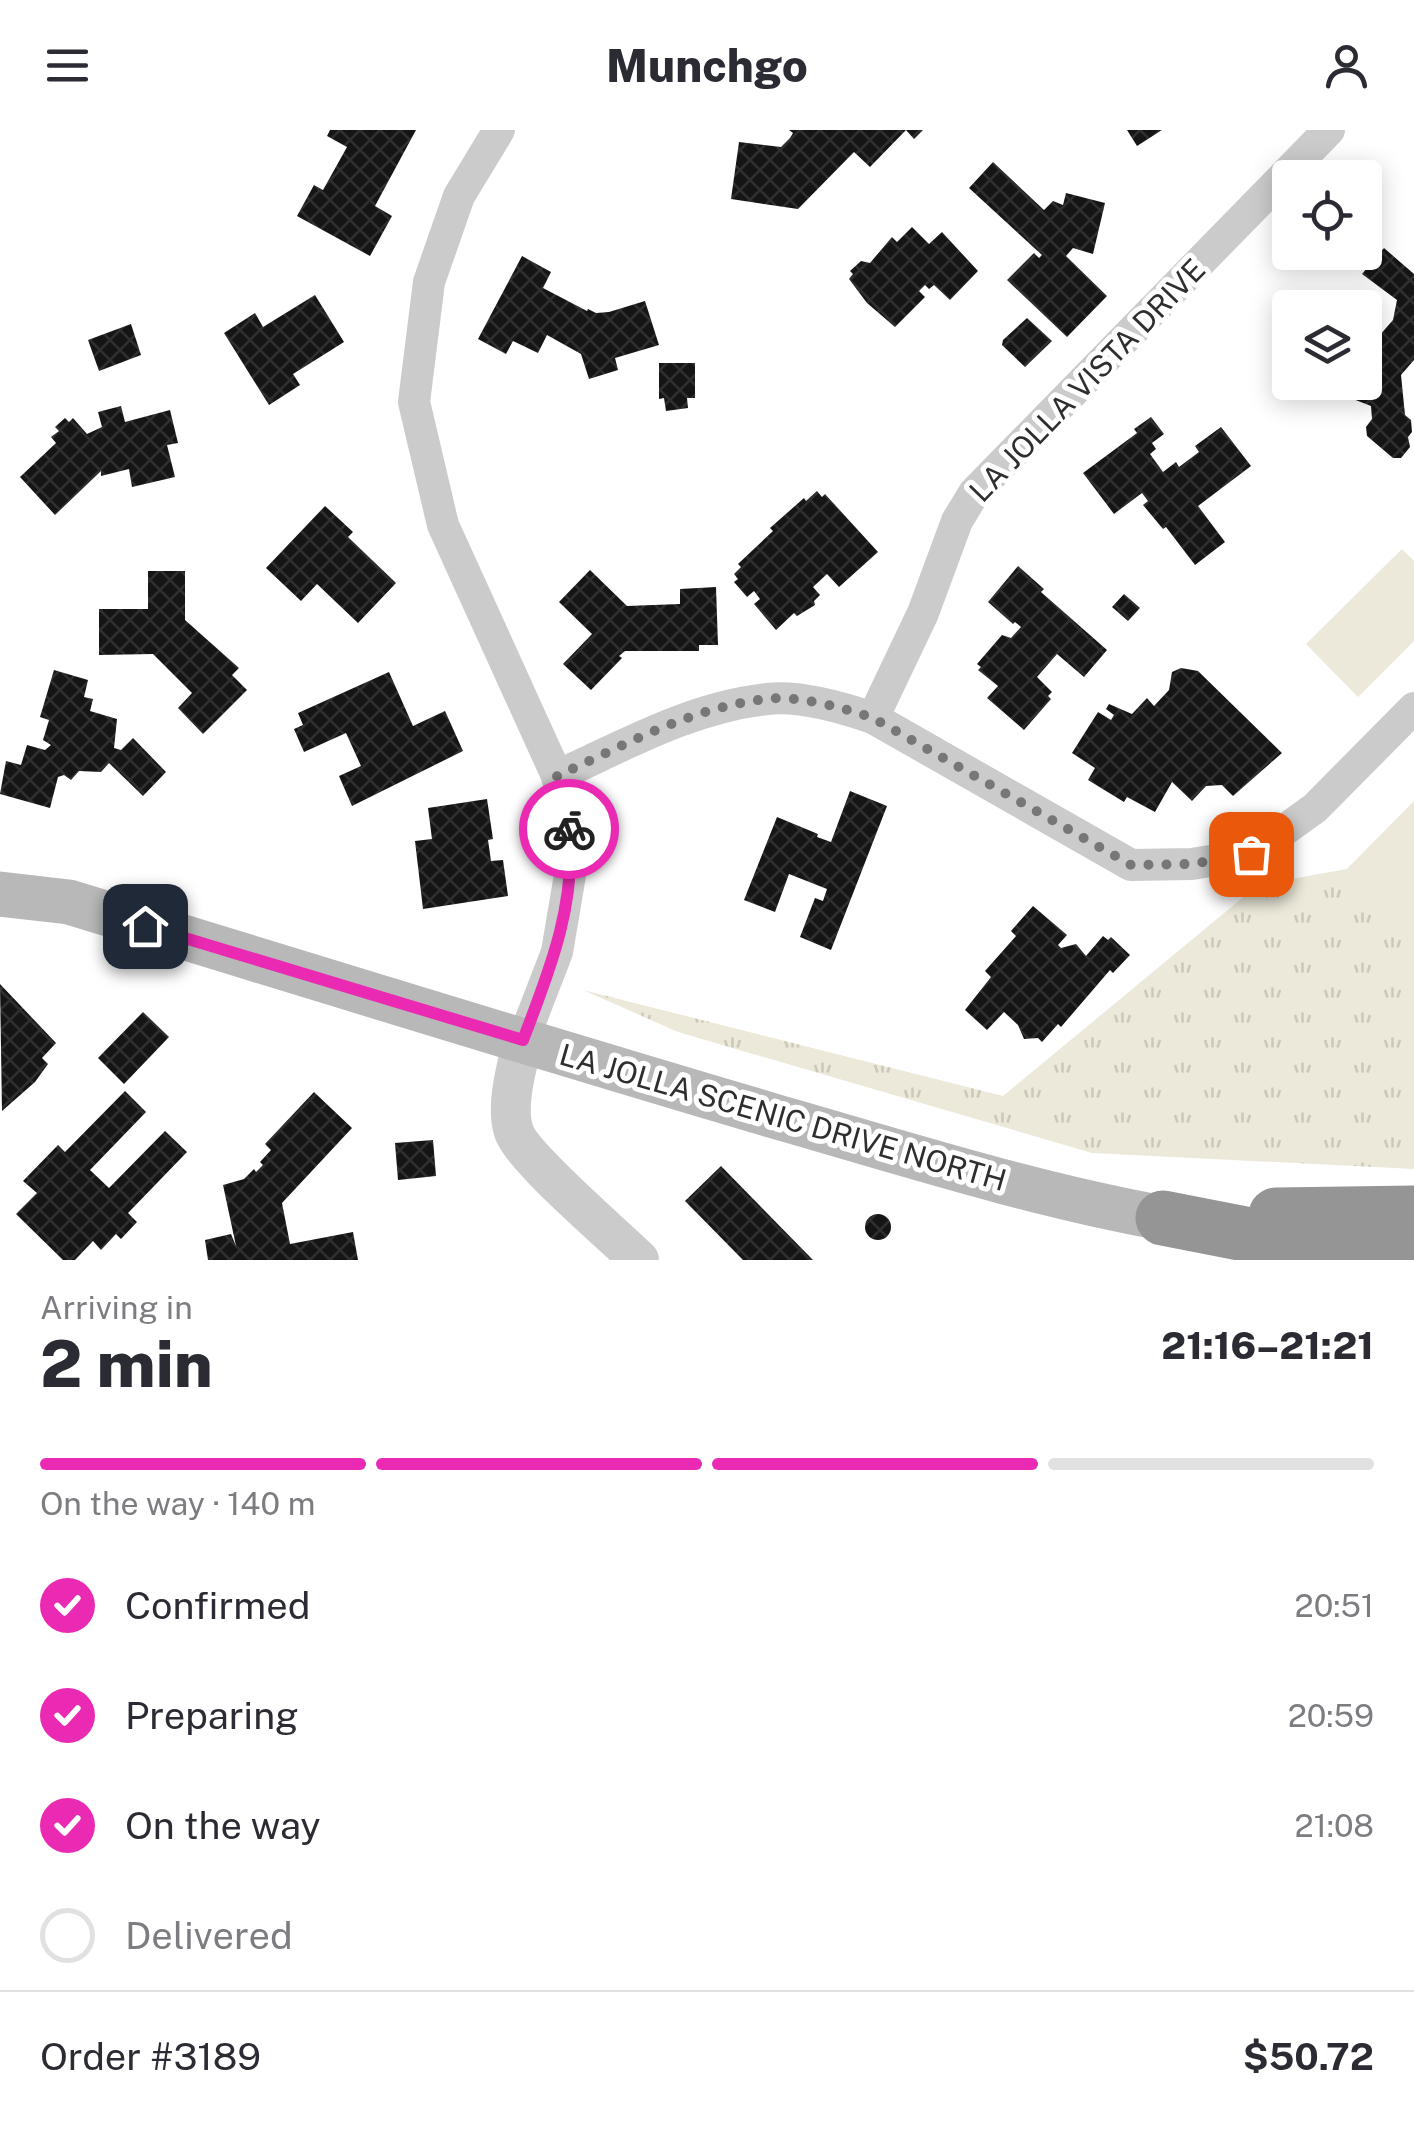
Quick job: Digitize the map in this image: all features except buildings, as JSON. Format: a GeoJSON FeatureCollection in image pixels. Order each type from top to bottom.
{"type":"FeatureCollection","features":[{"type":"Feature","properties":{"kind":"highway"},"geometry":{"type":"LineString","coordinates":[[1164,1218],[1414,1213]]}},
{"type":"Feature","properties":{"kind":"highway"},"geometry":{"type":"LineString","coordinates":[[1164,1218],[1332,1251],[1414,1253]]}},
{"type":"Feature","properties":{"kind":"main road","name":"LA JOLLA SCENIC DRIVE NORTH"},"geometry":{"type":"LineString","coordinates":[[0,894],[69,902],[1075,1202],[1164,1218]]}},
{"type":"Feature","properties":{"kind":"street"},"geometry":{"type":"LineString","coordinates":[[499,130],[460,196],[428,282],[414,402],[443,525],[557,776],[570,832],[570,876],[557,952],[523,1040],[512,1090],[514,1132],[530,1154],[639,1260]]}},
{"type":"Feature","properties":{"kind":"street","name":"LA JOLLA VISTA DRIVE"},"geometry":{"type":"LineString","coordinates":[[873,718],[923,613],[957,521],[974,493],[1328,130]]}},
{"type":"Feature","properties":{"kind":"street"},"geometry":{"type":"LineString","coordinates":[[557,776],[682,718],[770,698],[844,708],[873,718],[1131,865],[1192,864],[1251,854],[1314,808],[1414,708]]}},
{"type":"Feature","properties":{"kind":"green space"},"geometry":{"type":"Polygon","coordinates":[[[1402,549],[1414,561],[1414,641],[1358,697],[1306,644],[1402,549]]]}},
{"type":"Feature","properties":{"kind":"green space"},"geometry":{"type":"Polygon","coordinates":[[[1414,801],[1414,918],[1405,927],[1347,869],[1414,801]]]}},
{"type":"Feature","properties":{"kind":"green space"},"geometry":{"type":"Polygon","coordinates":[[[1347,869],[1405,926],[1414,918],[1414,1169],[1092,1153],[678,1032],[583,990],[1003,1096],[1258,885],[1347,869]]]}},
{"type":"Feature","properties":{"kind":"way so far"},"geometry":{"type":"LineString","coordinates":[[569,829],[557,776],[682,718],[770,698],[844,708],[873,718],[1131,865],[1192,864],[1251,854]]}},
{"type":"Feature","properties":{"kind":"route"},"geometry":{"type":"LineString","coordinates":[[145,926],[523,1040],[557,952],[570,876],[569,829]]}}]}
